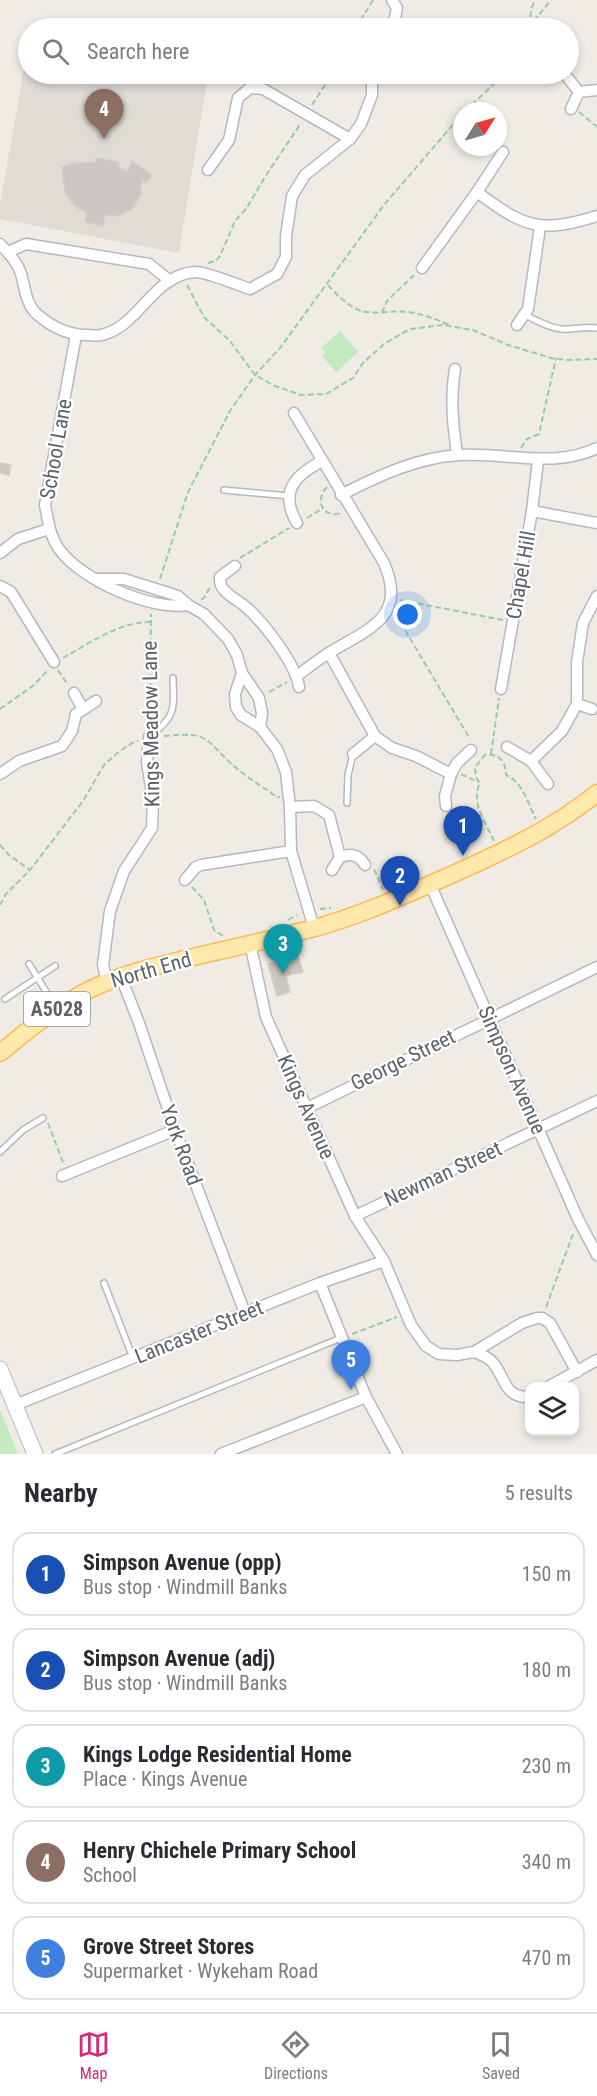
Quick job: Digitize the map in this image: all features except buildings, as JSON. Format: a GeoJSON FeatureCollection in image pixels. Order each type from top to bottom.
{"type":"FeatureCollection","features":[{"type":"Feature","properties":{"kind":"main road","name":"A5028"},"geometry":{"type":"LineString","coordinates":[[250,944],[314,928],[372,909],[430,884],[542,831],[575,812],[597,793]]}},
{"type":"Feature","properties":{"kind":"main road","name":"North End"},"geometry":{"type":"LineString","coordinates":[[0,1053],[56,1009],[114,979],[152,966],[250,944]]}},
{"type":"Feature","properties":{"kind":"main road"},"geometry":{"type":"LineString","coordinates":[[0,1369],[35,1454]]}},
{"type":"Feature","properties":{"kind":"street"},"geometry":{"type":"LineString","coordinates":[[392,0],[397,8],[395,18]]}},
{"type":"Feature","properties":{"kind":"street"},"geometry":{"type":"LineString","coordinates":[[208,170],[229,140],[238,98],[252,84]]}},
{"type":"Feature","properties":{"kind":"street"},"geometry":{"type":"LineString","coordinates":[[170,281],[149,264],[26,244],[4,248],[21,272],[24,290],[35,313],[55,328],[76,335],[101,335],[121,326],[157,289],[170,281],[195,272],[250,289],[277,274],[286,257],[286,236],[292,196],[305,175],[350,140],[361,124],[372,94],[372,84]]}},
{"type":"Feature","properties":{"kind":"street"},"geometry":{"type":"LineString","coordinates":[[573,84],[579,92]]}},
{"type":"Feature","properties":{"kind":"street"},"geometry":{"type":"LineString","coordinates":[[250,88],[262,89],[350,140]]}},
{"type":"Feature","properties":{"kind":"street"},"geometry":{"type":"LineString","coordinates":[[579,92],[597,90]]}},
{"type":"Feature","properties":{"kind":"street"},"geometry":{"type":"LineString","coordinates":[[571,109],[579,92]]}},
{"type":"Feature","properties":{"kind":"street"},"geometry":{"type":"LineString","coordinates":[[422,267],[500,156]]}},
{"type":"Feature","properties":{"kind":"street"},"geometry":{"type":"LineString","coordinates":[[477,192],[510,216],[540,227],[575,223],[597,216]]}},
{"type":"Feature","properties":{"kind":"street"},"geometry":{"type":"LineString","coordinates":[[517,325],[528,309],[540,227]]}},
{"type":"Feature","properties":{"kind":"street","name":"School Lane"},"geometry":{"type":"LineString","coordinates":[[76,335],[45,505],[49,529],[58,548],[71,564],[96,579],[124,579],[190,600],[228,639],[237,655],[242,673],[260,698]]}},
{"type":"Feature","properties":{"kind":"street"},"geometry":{"type":"LineString","coordinates":[[455,369],[451,395],[457,455]]}},
{"type":"Feature","properties":{"kind":"street"},"geometry":{"type":"LineString","coordinates":[[294,413],[341,495],[384,563],[392,585],[390,602],[383,619],[297,676]]}},
{"type":"Feature","properties":{"kind":"street"},"geometry":{"type":"LineString","coordinates":[[341,495],[384,474],[419,463],[457,455],[521,457],[538,460],[562,459],[597,448]]}},
{"type":"Feature","properties":{"kind":"street","name":"Chapel Hill"},"geometry":{"type":"LineString","coordinates":[[501,689],[532,511],[538,460]]}},
{"type":"Feature","properties":{"kind":"street"},"geometry":{"type":"LineString","coordinates":[[297,524],[291,513],[289,496],[291,488],[302,472],[322,461]]}},
{"type":"Feature","properties":{"kind":"street"},"geometry":{"type":"LineString","coordinates":[[532,511],[597,523]]}},
{"type":"Feature","properties":{"kind":"street"},"geometry":{"type":"LineString","coordinates":[[0,553],[18,539],[49,529]]}},
{"type":"Feature","properties":{"kind":"street"},"geometry":{"type":"LineString","coordinates":[[235,566],[220,577],[223,590],[246,607],[267,629],[297,676],[299,687]]}},
{"type":"Feature","properties":{"kind":"street"},"geometry":{"type":"LineString","coordinates":[[0,586],[11,592],[54,662]]}},
{"type":"Feature","properties":{"kind":"street"},"geometry":{"type":"LineString","coordinates":[[531,761],[562,731],[577,704],[576,662],[583,623],[597,596]]}},
{"type":"Feature","properties":{"kind":"street"},"geometry":{"type":"LineString","coordinates":[[329,653],[375,736],[392,748],[452,772]]}},
{"type":"Feature","properties":{"kind":"street"},"geometry":{"type":"LineString","coordinates":[[242,673],[235,694],[236,707],[241,715],[260,727],[277,749],[286,772],[291,851],[314,928]]}},
{"type":"Feature","properties":{"kind":"street"},"geometry":{"type":"LineString","coordinates":[[74,693],[83,709]]}},
{"type":"Feature","properties":{"kind":"street"},"geometry":{"type":"LineString","coordinates":[[260,698],[262,713],[260,727]]}},
{"type":"Feature","properties":{"kind":"street"},"geometry":{"type":"LineString","coordinates":[[0,774],[19,761],[62,746],[72,731],[76,714],[96,701]]}},
{"type":"Feature","properties":{"kind":"street"},"geometry":{"type":"LineString","coordinates":[[577,704],[592,709]]}},
{"type":"Feature","properties":{"kind":"street"},"geometry":{"type":"LineString","coordinates":[[353,753],[375,736]]}},
{"type":"Feature","properties":{"kind":"street","name":"Kings Meadow Lane"},"geometry":{"type":"LineString","coordinates":[[114,979],[104,965],[110,911],[124,871],[152,828],[153,800],[147,762],[149,737]]}},
{"type":"Feature","properties":{"kind":"street"},"geometry":{"type":"LineString","coordinates":[[507,747],[531,761],[548,784]]}},
{"type":"Feature","properties":{"kind":"street"},"geometry":{"type":"LineString","coordinates":[[446,806],[445,796],[452,772],[457,763],[473,749]]}},
{"type":"Feature","properties":{"kind":"street"},"geometry":{"type":"LineString","coordinates":[[289,802],[314,806],[329,815],[340,857]]}},
{"type":"Feature","properties":{"kind":"street"},"geometry":{"type":"LineString","coordinates":[[185,880],[196,867],[201,865],[291,851]]}},
{"type":"Feature","properties":{"kind":"street"},"geometry":{"type":"LineString","coordinates":[[332,870],[340,857],[350,854],[358,857],[365,865]]}},
{"type":"Feature","properties":{"kind":"street","name":"Simpson Avenue"},"geometry":{"type":"LineString","coordinates":[[430,884],[538,1129],[597,1254]]}},
{"type":"Feature","properties":{"kind":"street","name":"Kings Avenue"},"geometry":{"type":"LineString","coordinates":[[250,944],[266,1017],[355,1216],[384,1261],[406,1314],[426,1346],[439,1354],[457,1355],[474,1352]]}},
{"type":"Feature","properties":{"kind":"street","name":"George Street"},"geometry":{"type":"LineString","coordinates":[[307,1108],[597,967]]}},
{"type":"Feature","properties":{"kind":"street","name":"York Road"},"geometry":{"type":"LineString","coordinates":[[114,979],[139,1023],[175,1130],[245,1313]]}},
{"type":"Feature","properties":{"kind":"street","name":"Newman Street"},"geometry":{"type":"LineString","coordinates":[[355,1216],[597,1101]]}},
{"type":"Feature","properties":{"kind":"street"},"geometry":{"type":"LineString","coordinates":[[65,1175],[175,1130]]}},
{"type":"Feature","properties":{"kind":"street","name":"Lancaster Street"},"geometry":{"type":"LineString","coordinates":[[15,1405],[320,1283],[384,1261]]}},
{"type":"Feature","properties":{"kind":"street"},"geometry":{"type":"LineString","coordinates":[[320,1283],[340,1338],[366,1397],[397,1454]]}},
{"type":"Feature","properties":{"kind":"street"},"geometry":{"type":"LineString","coordinates":[[474,1352],[522,1323],[542,1318],[550,1323],[577,1372]]}},
{"type":"Feature","properties":{"kind":"street"},"geometry":{"type":"LineString","coordinates":[[474,1352],[485,1356],[493,1363],[509,1391],[516,1396],[525,1397]]}},
{"type":"Feature","properties":{"kind":"street"},"geometry":{"type":"LineString","coordinates":[[558,1382],[597,1360]]}},
{"type":"Feature","properties":{"kind":"street"},"geometry":{"type":"LineString","coordinates":[[221,1454],[366,1397]]}},
{"type":"Feature","properties":{"kind":"lane"},"geometry":{"type":"LineString","coordinates":[[524,314],[536,321],[562,329],[586,326],[597,328]]}},
{"type":"Feature","properties":{"kind":"lane"},"geometry":{"type":"LineString","coordinates":[[224,490],[289,496]]}},
{"type":"Feature","properties":{"kind":"lane"},"geometry":{"type":"LineString","coordinates":[[149,737],[169,721],[174,701],[173,678]]}},
{"type":"Feature","properties":{"kind":"lane"},"geometry":{"type":"LineString","coordinates":[[347,803],[348,775],[353,753]]}},
{"type":"Feature","properties":{"kind":"lane"},"geometry":{"type":"LineString","coordinates":[[29,964],[56,1009]]}},
{"type":"Feature","properties":{"kind":"lane"},"geometry":{"type":"LineString","coordinates":[[5,999],[55,966]]}},
{"type":"Feature","properties":{"kind":"lane"},"geometry":{"type":"LineString","coordinates":[[0,1152],[23,1130],[43,1118]]}},
{"type":"Feature","properties":{"kind":"lane"},"geometry":{"type":"LineString","coordinates":[[104,1283],[133,1358]]}},
{"type":"Feature","properties":{"kind":"lane"},"geometry":{"type":"LineString","coordinates":[[55,1454],[340,1338]]}},
{"type":"Feature","properties":{"kind":"path"},"geometry":{"type":"LineString","coordinates":[[362,18],[373,0]]}},
{"type":"Feature","properties":{"kind":"path"},"geometry":{"type":"LineString","coordinates":[[530,18],[535,0]]}},
{"type":"Feature","properties":{"kind":"path"},"geometry":{"type":"LineString","coordinates":[[536,18],[551,0]]}},
{"type":"Feature","properties":{"kind":"path"},"geometry":{"type":"LineString","coordinates":[[310,108],[326,84]]}},
{"type":"Feature","properties":{"kind":"path"},"geometry":{"type":"LineString","coordinates":[[475,102],[494,84]]}},
{"type":"Feature","properties":{"kind":"path"},"geometry":{"type":"LineString","coordinates":[[571,109],[582,113],[597,127]]}},
{"type":"Feature","properties":{"kind":"path"},"geometry":{"type":"LineString","coordinates":[[207,264],[216,261],[220,256],[235,221],[246,210],[303,119]]}},
{"type":"Feature","properties":{"kind":"path"},"geometry":{"type":"LineString","coordinates":[[158,584],[188,492],[230,411],[255,375],[280,348],[384,206],[453,125]]}},
{"type":"Feature","properties":{"kind":"path"},"geometry":{"type":"LineString","coordinates":[[382,313],[387,301],[422,267]]}},
{"type":"Feature","properties":{"kind":"path"},"geometry":{"type":"LineString","coordinates":[[185,280],[204,317],[230,341],[255,375],[275,386],[301,395],[326,394],[353,378],[363,363],[384,344],[410,329],[443,325],[473,330],[508,345],[555,358],[597,359]]}},
{"type":"Feature","properties":{"kind":"path"},"geometry":{"type":"LineString","coordinates":[[327,285],[347,303],[359,310],[382,313],[407,312],[435,319],[451,327]]}},
{"type":"Feature","properties":{"kind":"path"},"geometry":{"type":"LineString","coordinates":[[521,457],[523,444],[527,439],[539,434],[555,358]]}},
{"type":"Feature","properties":{"kind":"path"},"geometry":{"type":"LineString","coordinates":[[333,481],[322,492],[320,498],[322,508],[333,515],[339,515],[350,509]]}},
{"type":"Feature","properties":{"kind":"path"},"geometry":{"type":"LineString","coordinates":[[235,566],[240,558],[322,508]]}},
{"type":"Feature","properties":{"kind":"path"},"geometry":{"type":"LineString","coordinates":[[190,600],[203,599],[217,576],[220,577]]}},
{"type":"Feature","properties":{"kind":"path"},"geometry":{"type":"LineString","coordinates":[[390,602],[512,622]]}},
{"type":"Feature","properties":{"kind":"path"},"geometry":{"type":"LineString","coordinates":[[390,602],[473,749]]}},
{"type":"Feature","properties":{"kind":"path","name":"Kings Meadow Lane"},"geometry":{"type":"LineString","coordinates":[[149,737],[152,715],[150,622],[153,607]]}},
{"type":"Feature","properties":{"kind":"path"},"geometry":{"type":"LineString","coordinates":[[0,709],[34,685],[54,662],[124,626],[138,622],[150,622]]}},
{"type":"Feature","properties":{"kind":"path"},"geometry":{"type":"LineString","coordinates":[[54,662],[74,693]]}},
{"type":"Feature","properties":{"kind":"path"},"geometry":{"type":"LineString","coordinates":[[260,698],[297,676]]}},
{"type":"Feature","properties":{"kind":"path"},"geometry":{"type":"LineString","coordinates":[[490,754],[501,689]]}},
{"type":"Feature","properties":{"kind":"path"},"geometry":{"type":"LineString","coordinates":[[0,905],[6,894],[30,870],[83,801],[104,765],[132,743],[149,737],[188,733],[202,736],[214,744],[235,767],[277,797],[289,802]]}},
{"type":"Feature","properties":{"kind":"path"},"geometry":{"type":"LineString","coordinates":[[480,783],[476,777],[475,767],[481,757],[490,754],[498,756],[505,763],[506,775],[514,779],[520,788],[542,831]]}},
{"type":"Feature","properties":{"kind":"path"},"geometry":{"type":"LineString","coordinates":[[452,772],[480,783]]}},
{"type":"Feature","properties":{"kind":"path"},"geometry":{"type":"LineString","coordinates":[[480,783],[476,801],[499,852]]}},
{"type":"Feature","properties":{"kind":"path"},"geometry":{"type":"LineString","coordinates":[[0,845],[9,855],[30,870]]}},
{"type":"Feature","properties":{"kind":"path"},"geometry":{"type":"LineString","coordinates":[[365,865],[371,863],[384,891]]}},
{"type":"Feature","properties":{"kind":"path"},"geometry":{"type":"LineString","coordinates":[[185,880],[204,900],[214,930],[225,938]]}},
{"type":"Feature","properties":{"kind":"path"},"geometry":{"type":"LineString","coordinates":[[40,1126],[48,1122],[65,1175]]}},
{"type":"Feature","properties":{"kind":"path"},"geometry":{"type":"LineString","coordinates":[[542,1318],[574,1229],[582,1226]]}},
{"type":"Feature","properties":{"kind":"path"},"geometry":{"type":"LineString","coordinates":[[340,1338],[406,1314]]}},
{"type":"Feature","properties":{"kind":"shaded area"},"geometry":{"type":"Polygon","coordinates":[[[21,84],[206,84],[179,253],[0,219],[0,205],[21,84]]]}},
{"type":"Feature","properties":{"kind":"green space"},"geometry":{"type":"Polygon","coordinates":[[[340,331],[358,352],[336,372],[322,356],[325,353],[321,348],[340,331]]]}},
{"type":"Feature","properties":{"kind":"green space"},"geometry":{"type":"Polygon","coordinates":[[[0,1409],[18,1454],[0,1454],[0,1409]]]}},
{"type":"Feature","properties":{"kind":"place","name":"Henry Chichele Primary School"},"geometry":{"type":"Point","coordinates":[104,139]}},
{"type":"Feature","properties":{"kind":"place","name":"Simpson Avenue (opp)"},"geometry":{"type":"Point","coordinates":[463,856]}},
{"type":"Feature","properties":{"kind":"place","name":"Simpson Avenue (adj)"},"geometry":{"type":"Point","coordinates":[400,906]}},
{"type":"Feature","properties":{"kind":"place","name":"Kings Lodge Residential Home"},"geometry":{"type":"Point","coordinates":[283,974]}},
{"type":"Feature","properties":{"kind":"place","name":"Grove Street Stores"},"geometry":{"type":"Point","coordinates":[351,1390]}}]}
